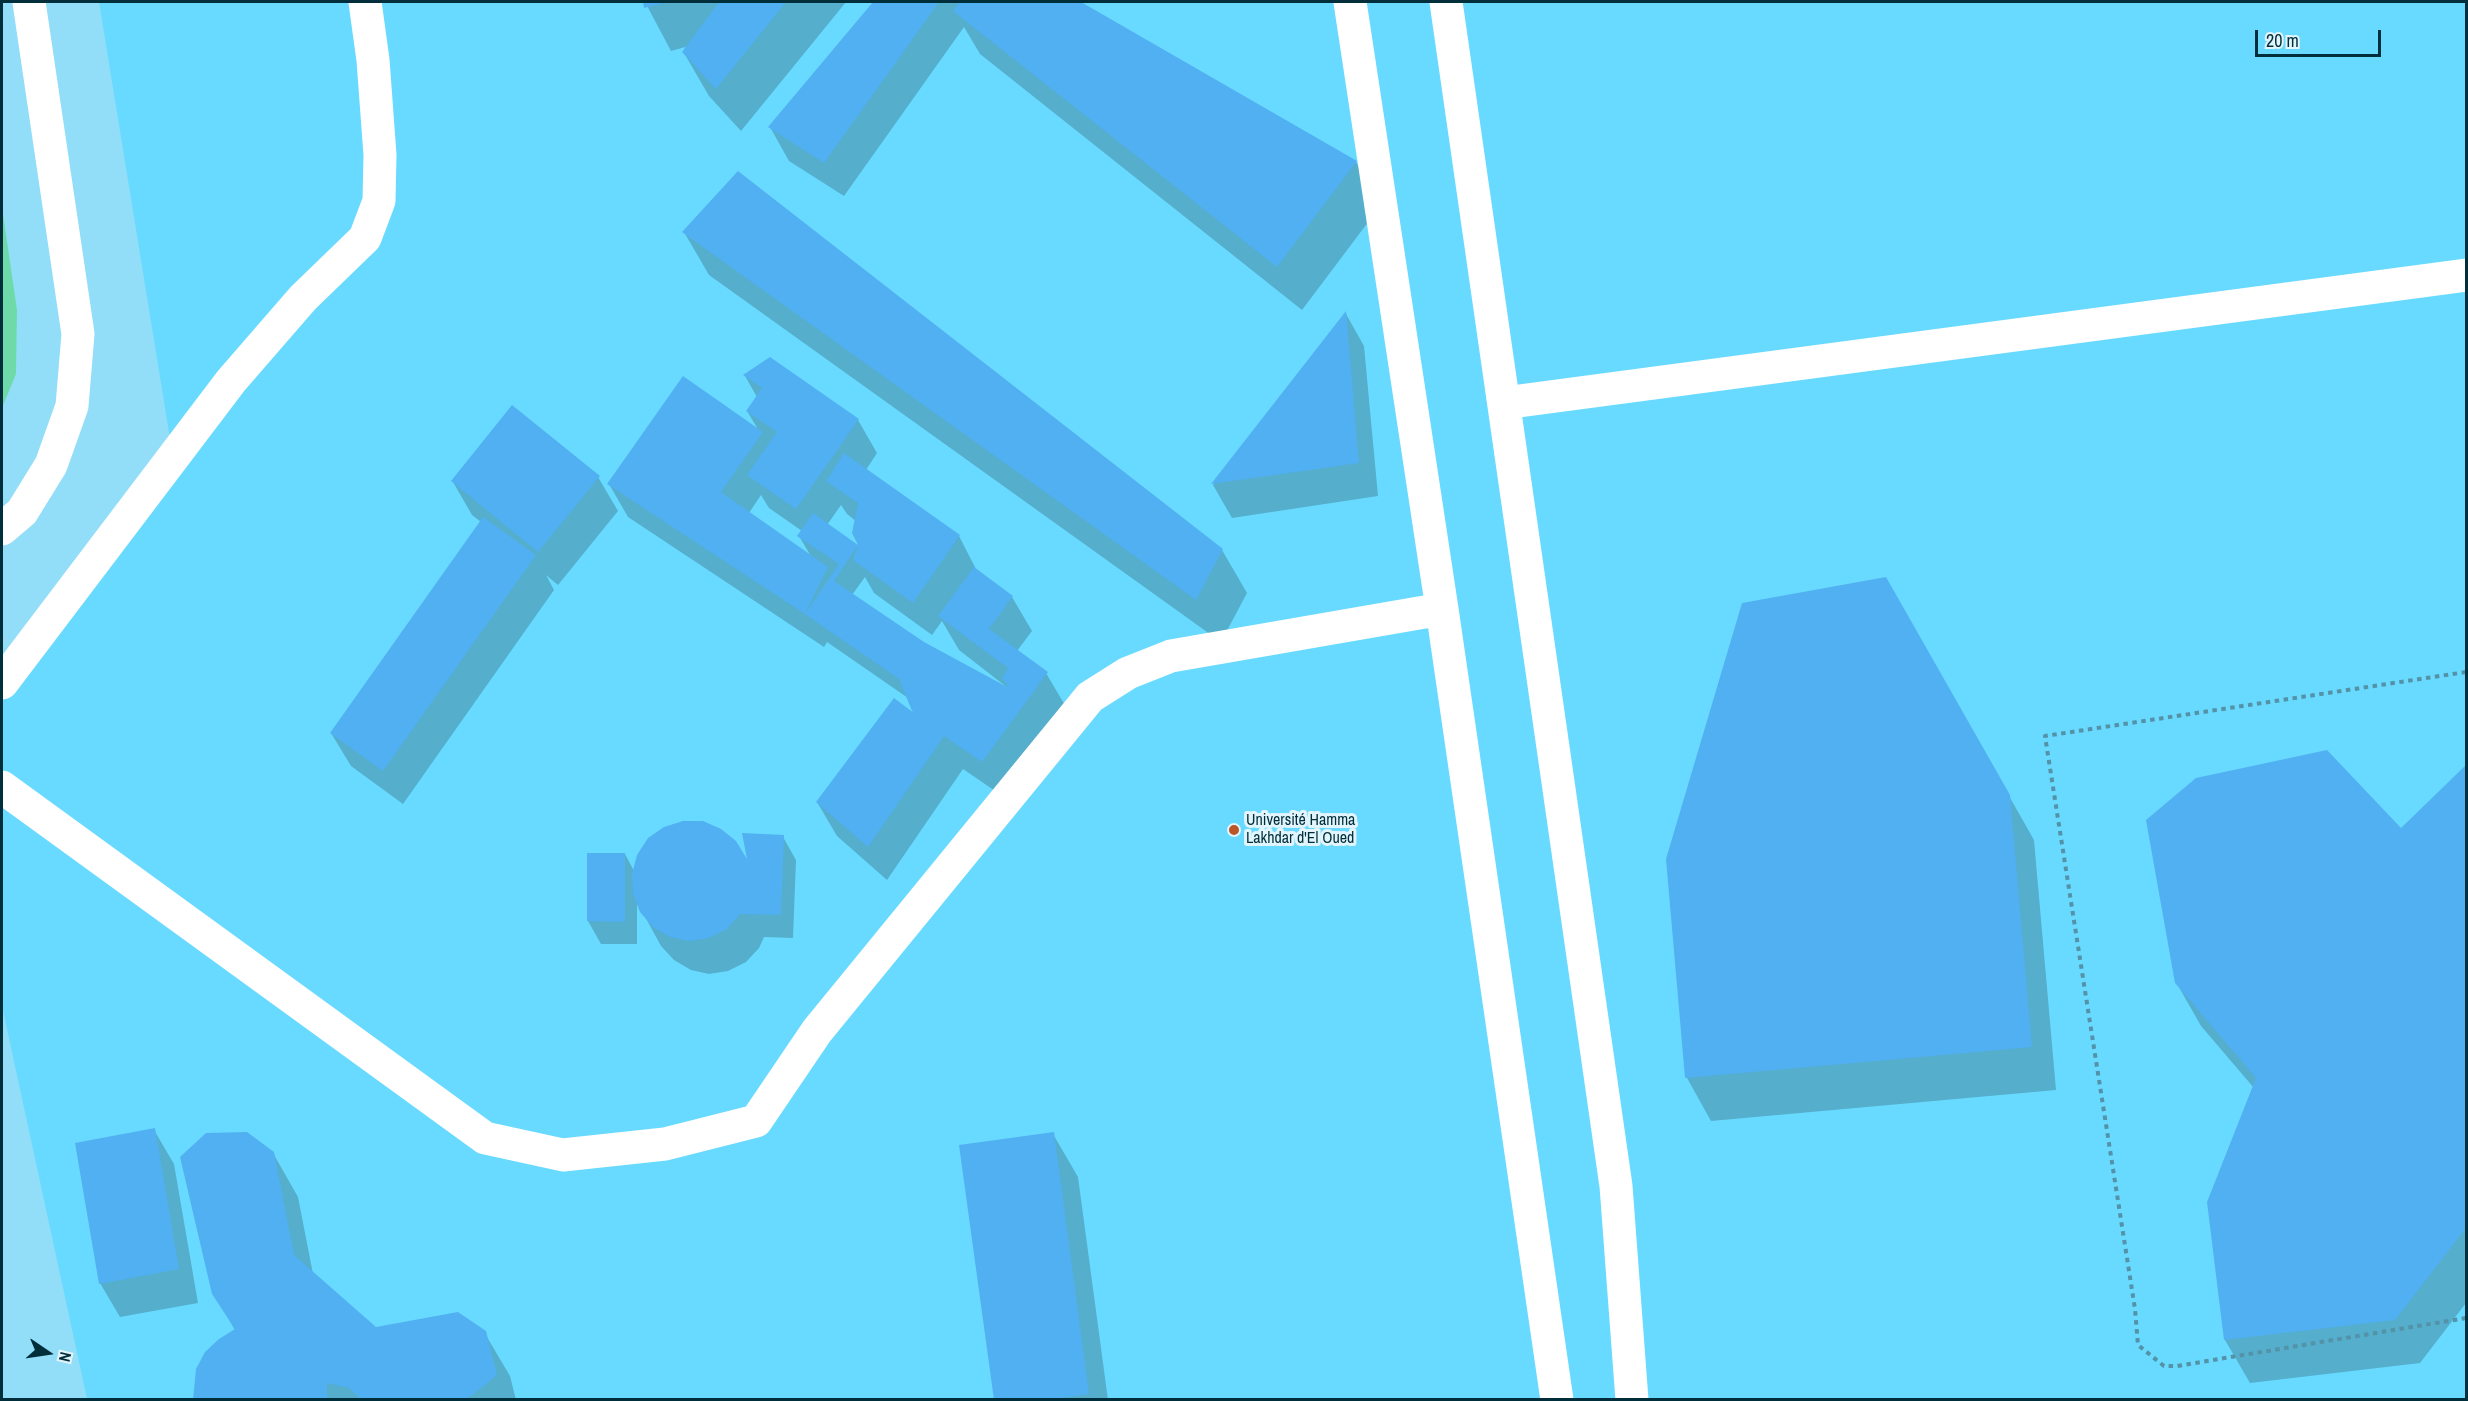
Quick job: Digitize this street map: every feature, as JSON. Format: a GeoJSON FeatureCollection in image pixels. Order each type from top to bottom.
{"type":"FeatureCollection","features":[{"type":"Feature","properties":{"kind":"street"},"geometry":{"type":"LineString","coordinates":[[2,529],[22,512],[51,465],[72,406],[78,334],[29,2]]}},
{"type":"Feature","properties":{"kind":"street"},"geometry":{"type":"LineString","coordinates":[[2,683],[231,381],[303,298],[365,238],[379,201],[380,155],[373,60],[365,2]]}},
{"type":"Feature","properties":{"kind":"street"},"geometry":{"type":"LineString","coordinates":[[1350,2],[1442,609],[1557,1400]]}},
{"type":"Feature","properties":{"kind":"street"},"geometry":{"type":"LineString","coordinates":[[1446,2],[1616,1186],[1632,1400]]}},
{"type":"Feature","properties":{"kind":"street"},"geometry":{"type":"LineString","coordinates":[[1504,403],[2466,275]]}},
{"type":"Feature","properties":{"kind":"street"},"geometry":{"type":"LineString","coordinates":[[2,787],[485,1138],[563,1155],[666,1144],[756,1121],[818,1030],[1090,697],[1128,673],[1171,656],[1442,609]]}},
{"type":"Feature","properties":{"kind":"path"},"geometry":{"type":"LineString","coordinates":[[2466,672],[2045,736],[2135,1309],[2138,1345],[2164,1366],[2177,1366],[2466,1318]]}},
{"type":"Feature","properties":{"kind":"shaded area","name":"Université Hamma Lakhdar d'El Oued"},"geometry":{"type":"Polygon","coordinates":[[[99,2],[2466,2],[2466,1399],[87,1399],[2,1006],[2,655],[173,457],[99,2]]]}},
{"type":"Feature","properties":{"kind":"green space"},"geometry":{"type":"Polygon","coordinates":[[[2,207],[17,310],[16,374],[2,408],[2,207]]]}},
{"type":"Feature","properties":{"kind":"building"},"geometry":{"type":"Polygon","coordinates":[[[643,2],[668,2],[644,8],[643,2]]]}},
{"type":"Feature","properties":{"kind":"building"},"geometry":{"type":"Polygon","coordinates":[[[719,2],[786,2],[716,89],[682,52],[719,2]]]}},
{"type":"Feature","properties":{"kind":"building"},"geometry":{"type":"Polygon","coordinates":[[[873,2],[939,2],[824,163],[768,127],[873,2]]]}},
{"type":"Feature","properties":{"kind":"building"},"geometry":{"type":"Polygon","coordinates":[[[960,2],[1081,2],[1357,161],[1277,267],[953,11],[960,2]]]}},
{"type":"Feature","properties":{"kind":"building"},"geometry":{"type":"Polygon","coordinates":[[[738,171],[1223,549],[1196,600],[682,232],[738,171]]]}},
{"type":"Feature","properties":{"kind":"building"},"geometry":{"type":"Polygon","coordinates":[[[1346,311],[1359,463],[1211,484],[1346,311]]]}},
{"type":"Feature","properties":{"kind":"building"},"geometry":{"type":"Polygon","coordinates":[[[770,357],[859,419],[796,509],[747,475],[777,432],[746,411],[762,388],[743,375],[770,357]]]}},
{"type":"Feature","properties":{"kind":"building"},"geometry":{"type":"Polygon","coordinates":[[[683,376],[763,432],[721,492],[828,567],[805,614],[607,484],[683,376]]]}},
{"type":"Feature","properties":{"kind":"building"},"geometry":{"type":"Polygon","coordinates":[[[512,405],[600,476],[538,552],[451,481],[512,405]]]}},
{"type":"Feature","properties":{"kind":"building"},"geometry":{"type":"Polygon","coordinates":[[[844,453],[960,535],[913,603],[853,560],[858,545],[852,533],[858,503],[826,481],[844,453]]]}},
{"type":"Feature","properties":{"kind":"building"},"geometry":{"type":"Polygon","coordinates":[[[813,513],[858,545],[834,581],[924,642],[1009,688],[1002,678],[1008,668],[938,616],[974,567],[1013,596],[989,629],[1048,672],[982,762],[944,736],[868,847],[816,802],[894,698],[918,716],[912,711],[899,679],[805,614],[839,564],[797,536],[813,513]]]}},
{"type":"Feature","properties":{"kind":"building"},"geometry":{"type":"Polygon","coordinates":[[[483,517],[536,555],[383,771],[330,733],[483,517]]]}},
{"type":"Feature","properties":{"kind":"building"},"geometry":{"type":"Polygon","coordinates":[[[1886,577],[2010,795],[2032,1047],[1685,1078],[1666,859],[1742,603],[1886,577]]]}},
{"type":"Feature","properties":{"kind":"building"},"geometry":{"type":"Polygon","coordinates":[[[2327,750],[2401,828],[2466,765],[2466,1228],[2395,1320],[2224,1340],[2207,1202],[2256,1078],[2175,983],[2146,820],[2196,778],[2327,750]]]}},
{"type":"Feature","properties":{"kind":"building"},"geometry":{"type":"Polygon","coordinates":[[[683,821],[703,821],[721,829],[736,841],[747,859],[742,833],[784,835],[781,915],[740,914],[727,929],[709,938],[689,941],[670,937],[653,927],[640,912],[633,894],[632,874],[637,855],[648,838],[664,827],[683,821]]]}},
{"type":"Feature","properties":{"kind":"building"},"geometry":{"type":"Polygon","coordinates":[[[587,853],[625,853],[625,922],[587,921],[587,853]]]}},
{"type":"Feature","properties":{"kind":"building"},"geometry":{"type":"Polygon","coordinates":[[[155,1128],[179,1269],[99,1284],[75,1143],[155,1128]]]}},
{"type":"Feature","properties":{"kind":"building"},"geometry":{"type":"Polygon","coordinates":[[[247,1132],[274,1152],[294,1255],[376,1327],[458,1312],[486,1331],[497,1375],[470,1397],[458,1400],[361,1400],[349,1388],[327,1383],[327,1400],[193,1400],[196,1369],[205,1352],[235,1329],[212,1294],[180,1157],[206,1133],[247,1132]]]}},
{"type":"Feature","properties":{"kind":"building"},"geometry":{"type":"Polygon","coordinates":[[[1054,1132],[1089,1394],[1049,1400],[994,1400],[959,1145],[1054,1132]]]}},
{"type":"Feature","properties":{"kind":"place","name":"Université Hamma Lakhdar d'El Oued"},"geometry":{"type":"Point","coordinates":[1234,830]}}]}
